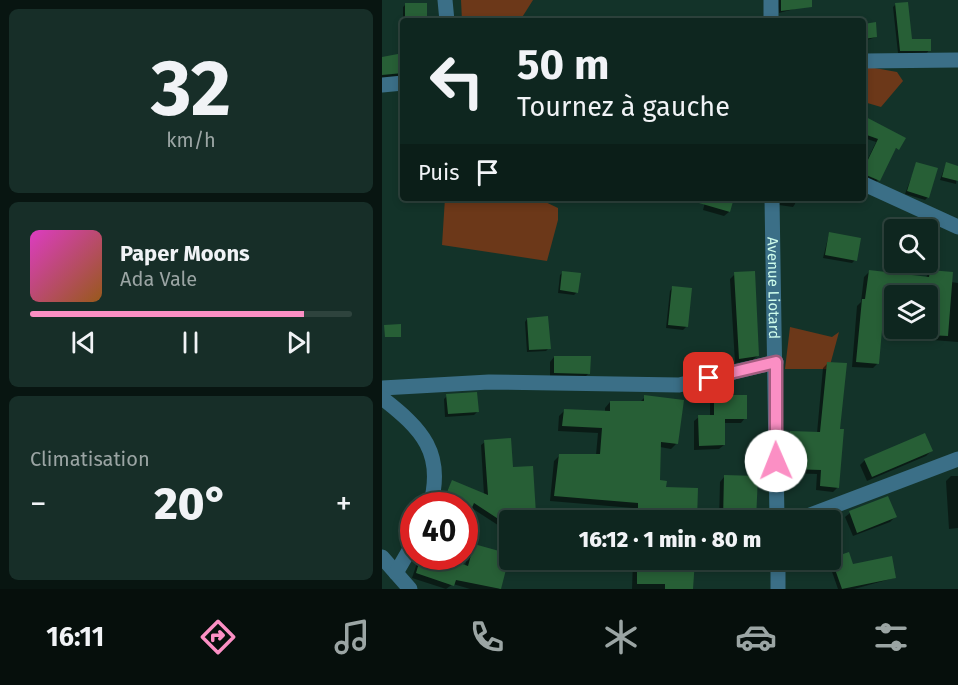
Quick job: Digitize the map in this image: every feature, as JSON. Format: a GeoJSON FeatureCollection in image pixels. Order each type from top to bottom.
{"type":"FeatureCollection","features":[{"type":"Feature","properties":{"kind":"street"},"geometry":{"type":"LineString","coordinates":[[445,0],[447,18]]}},
{"type":"Feature","properties":{"kind":"street"},"geometry":{"type":"LineString","coordinates":[[771,0],[771,18]]}},
{"type":"Feature","properties":{"kind":"street"},"geometry":{"type":"LineString","coordinates":[[866,61],[958,60]]}},
{"type":"Feature","properties":{"kind":"street"},"geometry":{"type":"LineString","coordinates":[[382,85],[400,83]]}},
{"type":"Feature","properties":{"kind":"street"},"geometry":{"type":"LineString","coordinates":[[866,185],[958,227]]}},
{"type":"Feature","properties":{"kind":"street","name":"Avenue Liotard"},"geometry":{"type":"LineString","coordinates":[[772,201],[777,510]]}},
{"type":"Feature","properties":{"kind":"street"},"geometry":{"type":"LineString","coordinates":[[382,388],[489,382],[679,385],[776,362]]}},
{"type":"Feature","properties":{"kind":"street"},"geometry":{"type":"LineString","coordinates":[[382,398],[405,416],[429,447],[435,462],[434,492]]}},
{"type":"Feature","properties":{"kind":"street"},"geometry":{"type":"LineString","coordinates":[[823,510],[958,459]]}},
{"type":"Feature","properties":{"kind":"street"},"geometry":{"type":"LineString","coordinates":[[382,557],[410,589]]}},
{"type":"Feature","properties":{"kind":"street"},"geometry":{"type":"LineString","coordinates":[[396,573],[400,566]]}},
{"type":"Feature","properties":{"kind":"street"},"geometry":{"type":"LineString","coordinates":[[778,570],[778,589]]}},
{"type":"Feature","properties":{"kind":"shaded area"},"geometry":{"type":"Polygon","coordinates":[[[461,0],[533,0],[522,18],[462,18],[461,0]]]}},
{"type":"Feature","properties":{"kind":"shaded area"},"geometry":{"type":"Polygon","coordinates":[[[869,67],[897,72],[903,81],[881,107],[866,103],[866,69],[869,67]]]}},
{"type":"Feature","properties":{"kind":"shaded area"},"geometry":{"type":"Polygon","coordinates":[[[445,201],[543,201],[558,208],[558,220],[547,261],[442,245],[445,201]]]}},
{"type":"Feature","properties":{"kind":"shaded area"},"geometry":{"type":"Polygon","coordinates":[[[790,327],[832,337],[839,332],[829,369],[785,369],[790,327]]]}},
{"type":"Feature","properties":{"kind":"building"},"geometry":{"type":"Polygon","coordinates":[[[781,0],[812,0],[812,7],[781,11],[781,0]]]}},
{"type":"Feature","properties":{"kind":"building"},"geometry":{"type":"Polygon","coordinates":[[[908,2],[912,39],[931,39],[931,51],[900,51],[895,3],[908,2]]]}},
{"type":"Feature","properties":{"kind":"building"},"geometry":{"type":"Polygon","coordinates":[[[405,3],[427,3],[427,18],[405,18],[405,3]]]}},
{"type":"Feature","properties":{"kind":"building"},"geometry":{"type":"Polygon","coordinates":[[[876,22],[877,37],[866,39],[866,24],[876,22]]]}},
{"type":"Feature","properties":{"kind":"building"},"geometry":{"type":"Polygon","coordinates":[[[400,54],[400,73],[382,75],[382,57],[400,54]]]}},
{"type":"Feature","properties":{"kind":"building"},"geometry":{"type":"Polygon","coordinates":[[[866,117],[906,138],[899,150],[896,148],[880,181],[866,175],[866,164],[878,139],[866,135],[866,117]]]}},
{"type":"Feature","properties":{"kind":"building"},"geometry":{"type":"Polygon","coordinates":[[[916,162],[938,168],[929,198],[907,191],[916,162]]]}},
{"type":"Feature","properties":{"kind":"building"},"geometry":{"type":"Polygon","coordinates":[[[946,162],[958,166],[958,181],[942,177],[946,162]]]}},
{"type":"Feature","properties":{"kind":"building"},"geometry":{"type":"Polygon","coordinates":[[[692,201],[733,201],[730,212],[692,201]]]}},
{"type":"Feature","properties":{"kind":"building"},"geometry":{"type":"Polygon","coordinates":[[[829,232],[861,238],[857,261],[825,255],[829,232]]]}},
{"type":"Feature","properties":{"kind":"building"},"geometry":{"type":"Polygon","coordinates":[[[869,270],[929,277],[930,273],[938,273],[938,271],[953,272],[948,336],[938,336],[938,285],[884,285],[879,364],[856,362],[862,299],[865,299],[869,270]]]}},
{"type":"Feature","properties":{"kind":"building"},"geometry":{"type":"Polygon","coordinates":[[[562,271],[581,273],[578,293],[560,290],[562,271]]]}},
{"type":"Feature","properties":{"kind":"building"},"geometry":{"type":"Polygon","coordinates":[[[755,271],[759,356],[739,359],[734,272],[755,271]]]}},
{"type":"Feature","properties":{"kind":"building"},"geometry":{"type":"Polygon","coordinates":[[[672,286],[692,288],[688,327],[668,325],[672,286]]]}},
{"type":"Feature","properties":{"kind":"building"},"geometry":{"type":"Polygon","coordinates":[[[548,316],[551,349],[529,350],[527,318],[548,316]]]}},
{"type":"Feature","properties":{"kind":"building"},"geometry":{"type":"Polygon","coordinates":[[[401,324],[401,337],[385,337],[384,325],[401,324]]]}},
{"type":"Feature","properties":{"kind":"building"},"geometry":{"type":"Polygon","coordinates":[[[554,356],[591,356],[590,374],[554,373],[554,356]]]}},
{"type":"Feature","properties":{"kind":"building"},"geometry":{"type":"Polygon","coordinates":[[[827,362],[847,363],[840,429],[844,429],[839,488],[820,486],[821,470],[789,469],[790,431],[820,432],[827,362]]]}},
{"type":"Feature","properties":{"kind":"building"},"geometry":{"type":"Polygon","coordinates":[[[477,392],[479,412],[448,414],[446,394],[477,392]]]}},
{"type":"Feature","properties":{"kind":"building"},"geometry":{"type":"Polygon","coordinates":[[[644,395],[684,400],[678,444],[661,442],[660,480],[667,481],[666,487],[698,488],[697,510],[638,510],[638,503],[554,496],[559,454],[600,454],[602,428],[562,426],[564,409],[610,411],[610,401],[644,401],[644,395]]]}},
{"type":"Feature","properties":{"kind":"building"},"geometry":{"type":"Polygon","coordinates":[[[714,395],[747,395],[747,419],[725,419],[725,445],[699,446],[698,415],[714,415],[714,395]]]}},
{"type":"Feature","properties":{"kind":"building"},"geometry":{"type":"Polygon","coordinates":[[[925,433],[933,451],[872,477],[864,459],[925,433]]]}},
{"type":"Feature","properties":{"kind":"building"},"geometry":{"type":"Polygon","coordinates":[[[511,438],[513,467],[533,466],[536,510],[499,510],[499,519],[478,506],[478,492],[447,492],[452,480],[488,495],[484,440],[511,438]]]}},
{"type":"Feature","properties":{"kind":"building"},"geometry":{"type":"Polygon","coordinates":[[[724,475],[758,476],[756,510],[723,510],[724,475]]]}},
{"type":"Feature","properties":{"kind":"building"},"geometry":{"type":"Polygon","coordinates":[[[888,496],[897,517],[857,533],[849,511],[888,496]]]}},
{"type":"Feature","properties":{"kind":"building"},"geometry":{"type":"Polygon","coordinates":[[[478,545],[499,551],[499,570],[506,570],[501,589],[456,580],[454,586],[416,573],[417,570],[478,570],[478,545]]]}},
{"type":"Feature","properties":{"kind":"building"},"geometry":{"type":"Polygon","coordinates":[[[849,552],[853,564],[892,556],[896,578],[842,589],[835,570],[841,570],[841,555],[849,552]]]}},
{"type":"Feature","properties":{"kind":"building"},"geometry":{"type":"Polygon","coordinates":[[[637,570],[694,570],[693,589],[665,589],[665,584],[637,584],[637,570]]]}},
{"type":"Feature","properties":{"kind":"route"},"geometry":{"type":"LineString","coordinates":[[709,378],[776,362],[776,461]]}}]}
